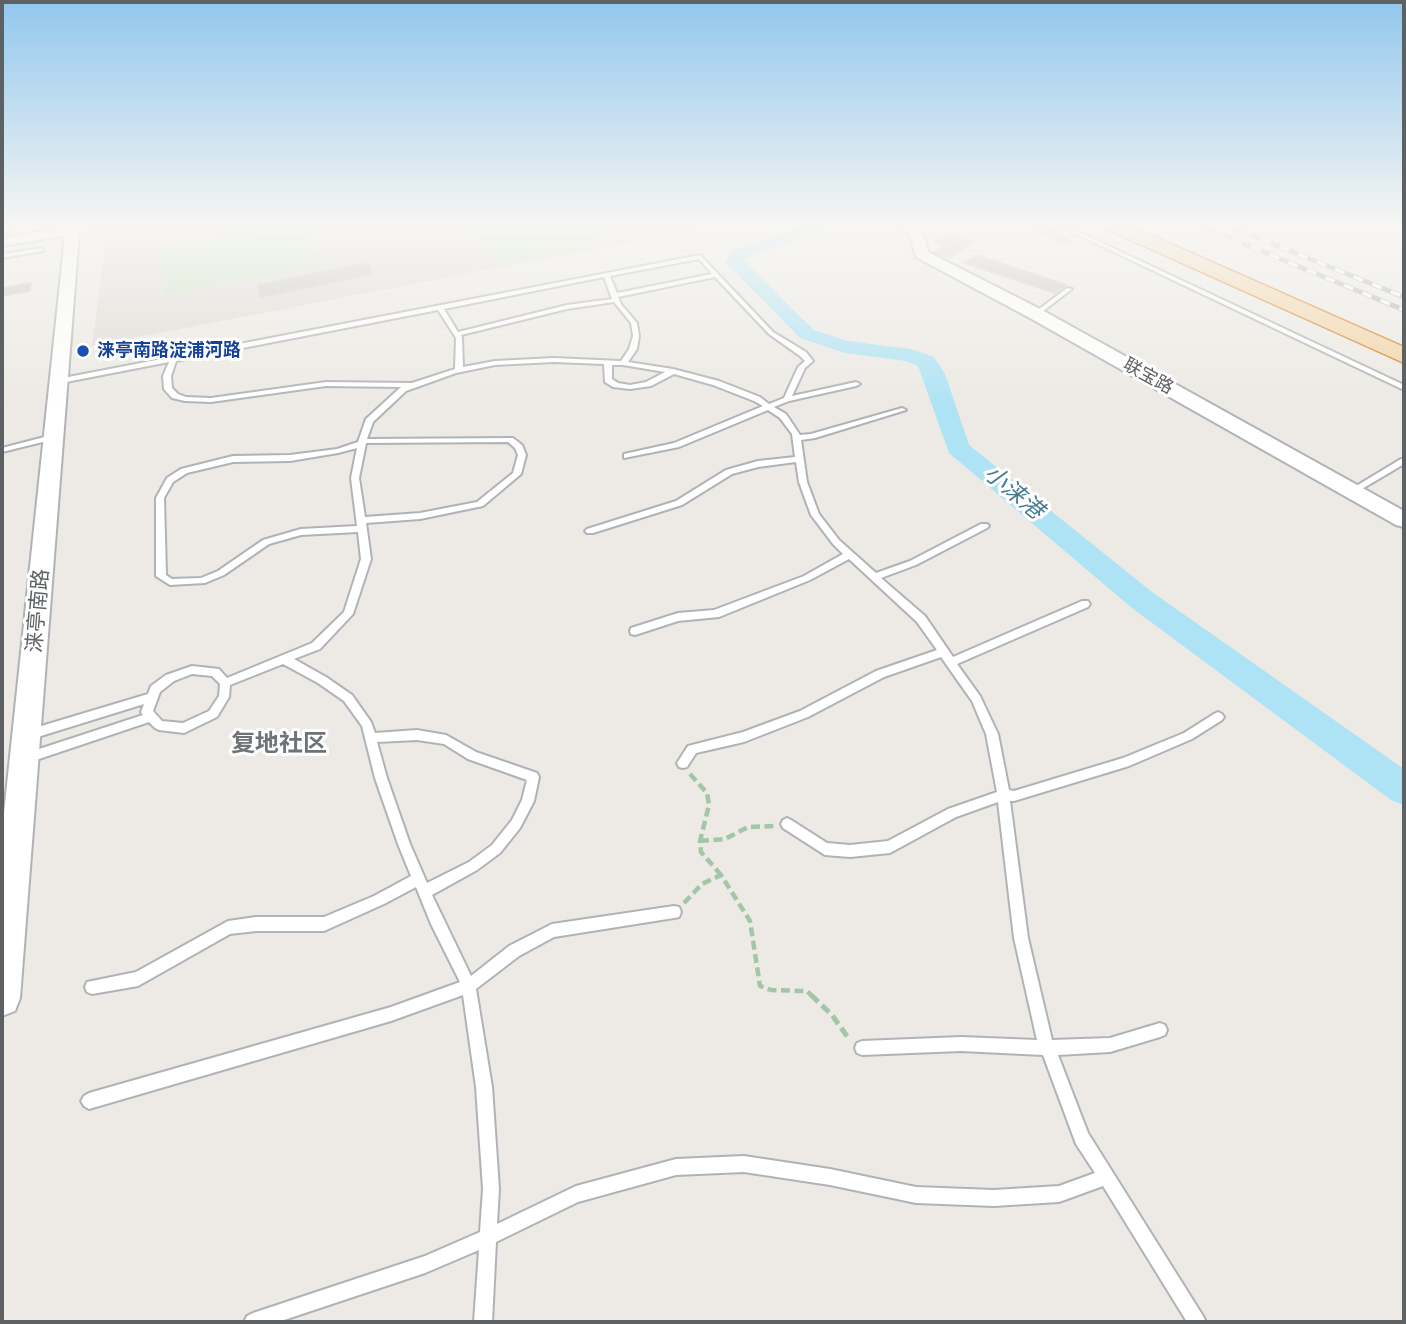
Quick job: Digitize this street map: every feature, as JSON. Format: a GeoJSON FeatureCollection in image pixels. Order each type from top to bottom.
{"type":"FeatureCollection","features":[{"type":"Feature","properties":{"kind":"highway"},"geometry":{"type":"LineString","coordinates":[[1229,286],[1240,294],[1404,372]]}},
{"type":"Feature","properties":{"kind":"highway"},"geometry":{"type":"LineString","coordinates":[[1254,286],[1404,356]]}},
{"type":"Feature","properties":{"kind":"highway"},"geometry":{"type":"LineString","coordinates":[[1262,286],[1404,345]]}},
{"type":"Feature","properties":{"kind":"highway"},"geometry":{"type":"LineString","coordinates":[[1294,286],[1368,317]]}},
{"type":"Feature","properties":{"kind":"street","name":"涞亭南路"},"geometry":{"type":"LineString","coordinates":[[2,998],[68,286]]}},
{"type":"Feature","properties":{"kind":"street","name":"联宝路"},"geometry":{"type":"LineString","coordinates":[[982,286],[1404,520]]}},
{"type":"Feature","properties":{"kind":"lane"},"geometry":{"type":"LineString","coordinates":[[61,381],[402,313],[441,309],[558,286]]}},
{"type":"Feature","properties":{"kind":"lane"},"geometry":{"type":"LineString","coordinates":[[611,286],[615,298],[634,323],[636,336],[633,349],[623,363]]}},
{"type":"Feature","properties":{"kind":"lane"},"geometry":{"type":"LineString","coordinates":[[457,334],[669,286]]}},
{"type":"Feature","properties":{"kind":"lane"},"geometry":{"type":"LineString","coordinates":[[727,286],[771,333],[809,361],[802,367],[787,399]]}},
{"type":"Feature","properties":{"kind":"lane"},"geometry":{"type":"LineString","coordinates":[[1188,286],[1404,388]]}},
{"type":"Feature","properties":{"kind":"lane"},"geometry":{"type":"LineString","coordinates":[[1036,314],[1069,289]]}},
{"type":"Feature","properties":{"kind":"lane"},"geometry":{"type":"LineString","coordinates":[[441,309],[457,334],[461,352],[459,370]]}},
{"type":"Feature","properties":{"kind":"lane"},"geometry":{"type":"LineString","coordinates":[[173,360],[167,376],[168,389],[175,396],[185,399],[211,400],[326,384],[412,386]]}},
{"type":"Feature","properties":{"kind":"lane"},"geometry":{"type":"LineString","coordinates":[[225,683],[316,646],[348,614],[366,559],[355,478],[362,443],[369,421],[384,405],[412,386],[459,370],[495,363],[554,360],[623,363],[673,371],[757,398],[783,416],[796,438],[803,482],[815,514],[836,542],[921,618],[976,699],[992,734],[1003,795],[1021,938],[1048,1048],[1082,1138],[1197,1322]]}},
{"type":"Feature","properties":{"kind":"lane"},"geometry":{"type":"LineString","coordinates":[[608,362],[608,380],[616,385],[630,387],[648,384],[673,371]]}},
{"type":"Feature","properties":{"kind":"lane"},"geometry":{"type":"LineString","coordinates":[[627,456],[676,444],[787,399],[856,384]]}},
{"type":"Feature","properties":{"kind":"lane"},"geometry":{"type":"LineString","coordinates":[[796,438],[812,436],[902,410]]}},
{"type":"Feature","properties":{"kind":"lane"},"geometry":{"type":"LineString","coordinates":[[2,450],[56,436]]}},
{"type":"Feature","properties":{"kind":"lane"},"geometry":{"type":"LineString","coordinates":[[510,440],[519,447],[522,455],[517,474],[506,486],[480,504],[419,516],[301,532],[266,542],[221,573],[202,581],[170,582],[160,576],[160,498],[170,480],[184,471],[233,459],[290,458],[338,451],[362,443],[510,440]]}},
{"type":"Feature","properties":{"kind":"lane"},"geometry":{"type":"LineString","coordinates":[[590,531],[679,503],[729,472],[758,464],[800,459]]}},
{"type":"Feature","properties":{"kind":"lane"},"geometry":{"type":"LineString","coordinates":[[1352,491],[1404,461]]}},
{"type":"Feature","properties":{"kind":"lane"},"geometry":{"type":"LineString","coordinates":[[876,576],[913,563],[985,526]]}},
{"type":"Feature","properties":{"kind":"lane"},"geometry":{"type":"LineString","coordinates":[[635,631],[678,617],[715,614],[807,578],[850,554]]}},
{"type":"Feature","properties":{"kind":"lane"},"geometry":{"type":"LineString","coordinates":[[951,662],[1084,604]]}},
{"type":"Feature","properties":{"kind":"lane"},"geometry":{"type":"LineString","coordinates":[[683,763],[692,749],[744,737],[804,714],[880,674],[944,652]]}},
{"type":"Feature","properties":{"kind":"lane"},"geometry":{"type":"LineString","coordinates":[[284,659],[348,698],[367,725],[381,778],[421,885],[470,986],[485,1100],[491,1189],[482,1322]]}},
{"type":"Feature","properties":{"kind":"lane"},"geometry":{"type":"LineString","coordinates":[[192,670],[215,672],[225,683],[224,697],[212,714],[184,728],[159,725],[148,712],[155,689],[170,678],[192,670]]}},
{"type":"Feature","properties":{"kind":"lane"},"geometry":{"type":"LineString","coordinates":[[26,747],[153,697]]}},
{"type":"Feature","properties":{"kind":"lane"},"geometry":{"type":"LineString","coordinates":[[26,747],[151,717]]}},
{"type":"Feature","properties":{"kind":"lane"},"geometry":{"type":"LineString","coordinates":[[787,824],[825,849],[850,851],[890,848],[952,813],[1003,795],[1014,796],[1125,762],[1188,736],[1218,717]]}},
{"type":"Feature","properties":{"kind":"lane"},"geometry":{"type":"LineString","coordinates":[[92,987],[138,979],[228,928],[256,924],[324,923],[473,866],[496,849],[516,824],[528,801],[533,777],[472,756],[446,740],[417,735],[370,738]]}},
{"type":"Feature","properties":{"kind":"lane"},"geometry":{"type":"LineString","coordinates":[[89,1101],[391,1014],[470,986],[514,951],[552,931],[674,912]]}},
{"type":"Feature","properties":{"kind":"lane"},"geometry":{"type":"LineString","coordinates":[[862,1048],[961,1044],[1048,1048],[1110,1045],[1160,1030]]}},
{"type":"Feature","properties":{"kind":"lane"},"geometry":{"type":"LineString","coordinates":[[253,1322],[425,1264],[489,1237],[576,1194],[676,1167],[744,1164],[830,1177],[916,1195],[994,1198],[1059,1194],[1106,1177]]}},
{"type":"Feature","properties":{"kind":"path"},"geometry":{"type":"LineString","coordinates":[[683,763],[707,793],[709,805],[700,841],[701,852],[721,875],[750,921],[760,986],[771,990],[807,991],[832,1015],[852,1043],[862,1048]]}},
{"type":"Feature","properties":{"kind":"path"},"geometry":{"type":"LineString","coordinates":[[700,841],[725,839],[748,827],[787,824]]}},
{"type":"Feature","properties":{"kind":"path"},"geometry":{"type":"LineString","coordinates":[[674,912],[702,884],[721,875]]}},
{"type":"Feature","properties":{"kind":"shaded area"},"geometry":{"type":"Polygon","coordinates":[[[100,286],[404,286],[92,346],[100,286]]]}},
{"type":"Feature","properties":{"kind":"green space"},"geometry":{"type":"Polygon","coordinates":[[[164,286],[216,286],[165,296],[164,286]]]}},
{"type":"Feature","properties":{"kind":"building"},"geometry":{"type":"Polygon","coordinates":[[[30,286],[29,291],[2,296],[2,288],[30,286]]]}},
{"type":"Feature","properties":{"kind":"building"},"geometry":{"type":"Polygon","coordinates":[[[258,286],[316,286],[261,297],[258,286]]]}},
{"type":"Feature","properties":{"kind":"building"},"geometry":{"type":"Polygon","coordinates":[[[1033,286],[1065,286],[1055,293],[1033,286]]]}},
{"type":"Feature","properties":{"kind":"waterway","name":"小涞港"},"geometry":{"type":"LineString","coordinates":[[758,286],[807,334],[845,347],[911,355],[926,362],[934,374],[958,448],[1142,600],[1404,789]]}},
{"type":"Feature","properties":{"kind":"railway"},"geometry":{"type":"LineString","coordinates":[[1345,286],[1404,310]]}},
{"type":"Feature","properties":{"kind":"railway"},"geometry":{"type":"LineString","coordinates":[[1376,286],[1404,297]]}},
{"type":"Feature","properties":{"kind":"place","name":"涞亭南路淀浦河路"},"geometry":{"type":"Point","coordinates":[83,351]}},
{"type":"Feature","properties":{"kind":"district","name":"复地社区"},"geometry":{"type":"Point","coordinates":[279,745]}}]}
